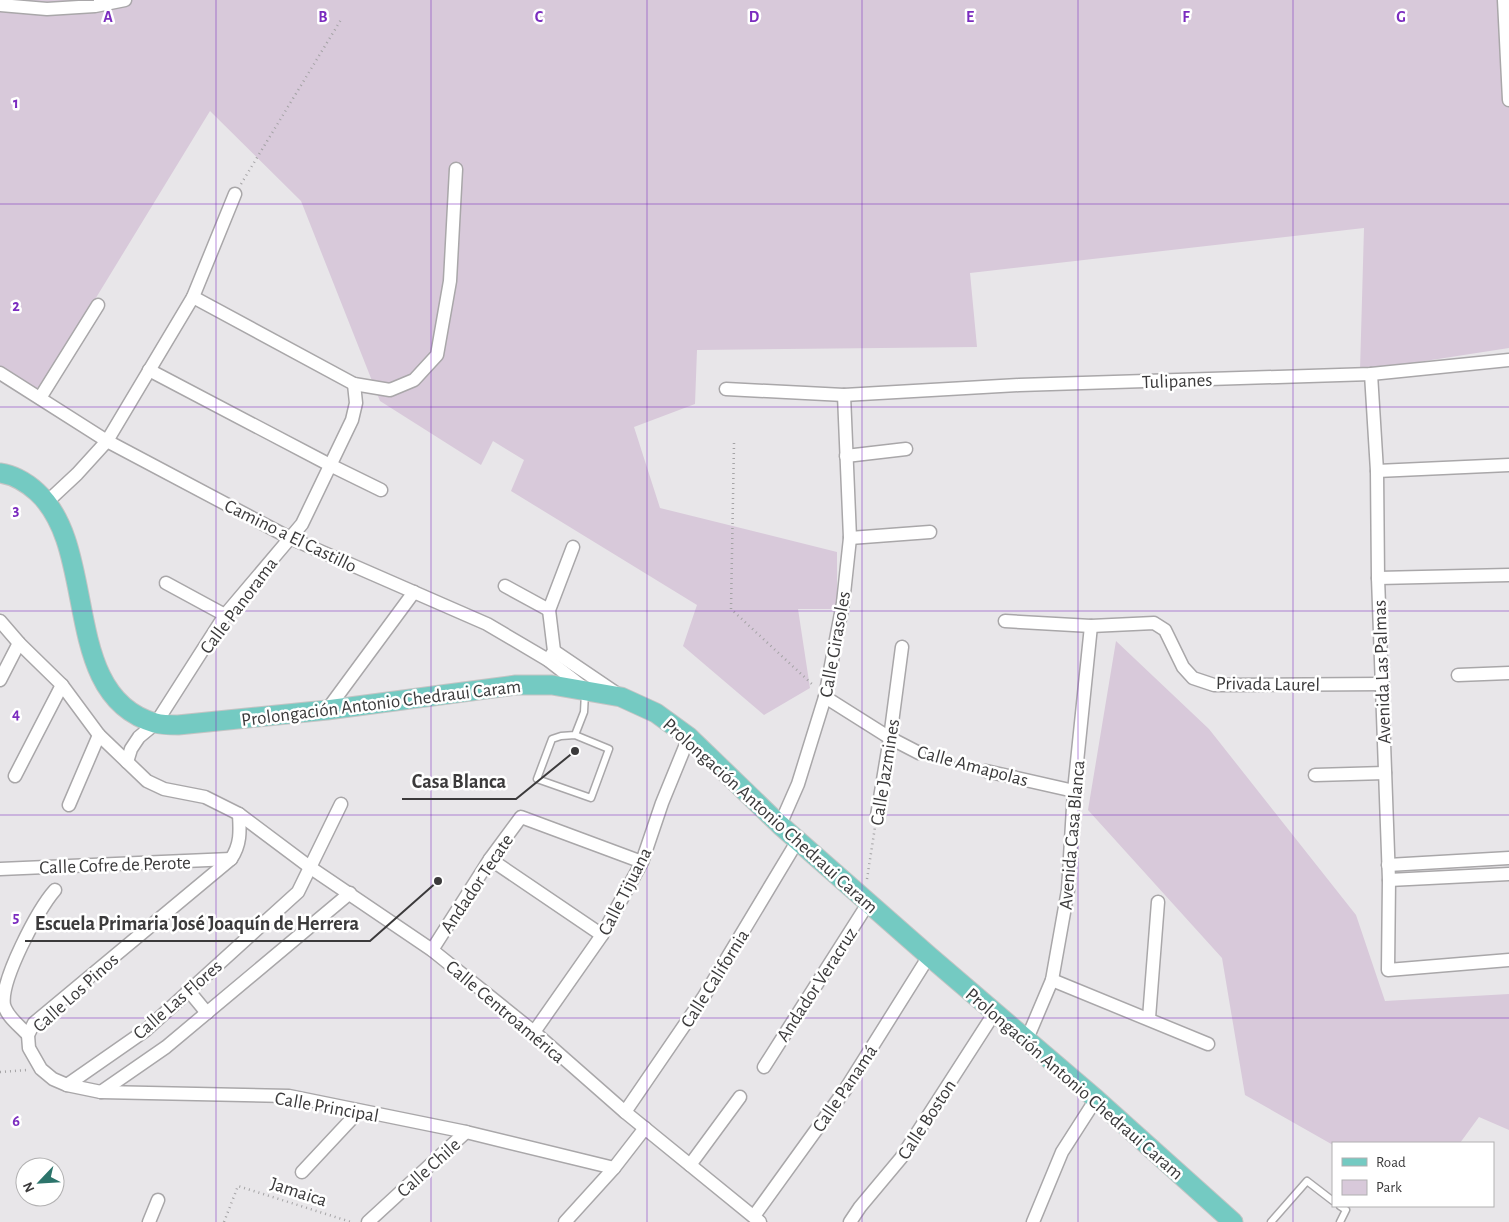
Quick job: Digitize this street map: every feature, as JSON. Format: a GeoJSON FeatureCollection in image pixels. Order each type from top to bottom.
{"type":"FeatureCollection","features":[{"type":"Feature","properties":{"kind":"main road","name":"Prolongación Antonio Chedraui Caram"},"geometry":{"type":"LineString","coordinates":[[0,473],[26,483],[47,502],[57,517],[66,538],[89,646],[102,679],[116,700],[137,715],[156,723],[178,725],[326,710],[516,685],[552,685],[586,690],[621,697],[656,713],[689,737],[780,825],[1096,1099],[1233,1222]]}},
{"type":"Feature","properties":{"kind":"street"},"geometry":{"type":"LineString","coordinates":[[0,5],[47,9],[70,3],[95,6],[125,0]]}},
{"type":"Feature","properties":{"kind":"street"},"geometry":{"type":"LineString","coordinates":[[1504,0],[1509,100]]}},
{"type":"Feature","properties":{"kind":"street"},"geometry":{"type":"LineString","coordinates":[[193,296],[354,384],[390,390],[414,380],[437,355],[450,281],[456,169]]}},
{"type":"Feature","properties":{"kind":"street"},"geometry":{"type":"LineString","coordinates":[[47,502],[77,474],[107,441],[193,296],[235,194]]}},
{"type":"Feature","properties":{"kind":"street"},"geometry":{"type":"LineString","coordinates":[[40,398],[98,305]]}},
{"type":"Feature","properties":{"kind":"street","name":"Tulipanes"},"geometry":{"type":"LineString","coordinates":[[726,389],[844,395],[1019,385],[1370,374],[1509,360]]}},
{"type":"Feature","properties":{"kind":"street"},"geometry":{"type":"LineString","coordinates":[[150,370],[381,490]]}},
{"type":"Feature","properties":{"kind":"street","name":"Camino a El Castillo"},"geometry":{"type":"LineString","coordinates":[[0,373],[107,441],[290,538],[487,624],[551,656],[621,697]]}},
{"type":"Feature","properties":{"kind":"street","name":"Avenida Las Palmas"},"geometry":{"type":"LineString","coordinates":[[1370,374],[1377,471],[1378,578],[1389,880],[1388,970],[1509,960]]}},
{"type":"Feature","properties":{"kind":"street","name":"Calle Panorama"},"geometry":{"type":"LineString","coordinates":[[127,762],[131,749],[139,737],[156,723],[225,615],[302,524],[352,420],[356,403],[354,384]]}},
{"type":"Feature","properties":{"kind":"street","name":"Calle Girasoles"},"geometry":{"type":"LineString","coordinates":[[780,825],[798,784],[825,697],[843,603],[850,538],[844,395]]}},
{"type":"Feature","properties":{"kind":"street"},"geometry":{"type":"LineString","coordinates":[[846,456],[906,449]]}},
{"type":"Feature","properties":{"kind":"street"},"geometry":{"type":"LineString","coordinates":[[1377,471],[1509,465]]}},
{"type":"Feature","properties":{"kind":"street"},"geometry":{"type":"LineString","coordinates":[[850,538],[930,532]]}},
{"type":"Feature","properties":{"kind":"street"},"geometry":{"type":"LineString","coordinates":[[551,656],[549,610],[573,547]]}},
{"type":"Feature","properties":{"kind":"street"},"geometry":{"type":"LineString","coordinates":[[1378,578],[1509,575]]}},
{"type":"Feature","properties":{"kind":"street"},"geometry":{"type":"LineString","coordinates":[[166,583],[225,615]]}},
{"type":"Feature","properties":{"kind":"street"},"geometry":{"type":"LineString","coordinates":[[505,586],[549,610]]}},
{"type":"Feature","properties":{"kind":"street"},"geometry":{"type":"LineString","coordinates":[[326,710],[414,592]]}},
{"type":"Feature","properties":{"kind":"street","name":"Calle Centroamérica"},"geometry":{"type":"LineString","coordinates":[[0,621],[19,643],[62,685],[99,735],[147,781],[164,789],[205,797],[240,814],[311,868],[432,950],[534,1032],[625,1112],[757,1219]]}},
{"type":"Feature","properties":{"kind":"street","name":"Privada Laurel"},"geometry":{"type":"LineString","coordinates":[[1005,621],[1091,626],[1154,623],[1165,630],[1183,668],[1193,678],[1214,685],[1382,684]]}},
{"type":"Feature","properties":{"kind":"street","name":"Avenida Casa Blanca"},"geometry":{"type":"LineString","coordinates":[[1027,1039],[1052,980],[1068,890],[1074,791],[1091,626]]}},
{"type":"Feature","properties":{"kind":"street"},"geometry":{"type":"LineString","coordinates":[[0,680],[19,643]]}},
{"type":"Feature","properties":{"kind":"street","name":"Calle Jazmines"},"geometry":{"type":"LineString","coordinates":[[877,816],[902,647]]}},
{"type":"Feature","properties":{"kind":"street","name":"Camino a El Castillo"},"geometry":{"type":"LineString","coordinates":[[551,656],[586,690]]}},
{"type":"Feature","properties":{"kind":"street"},"geometry":{"type":"LineString","coordinates":[[1458,675],[1509,673]]}},
{"type":"Feature","properties":{"kind":"street"},"geometry":{"type":"LineString","coordinates":[[15,776],[62,685]]}},
{"type":"Feature","properties":{"kind":"street","name":"Calle Amapolas"},"geometry":{"type":"LineString","coordinates":[[825,697],[890,738],[919,753]]}},
{"type":"Feature","properties":{"kind":"street"},"geometry":{"type":"LineString","coordinates":[[69,805],[99,735]]}},
{"type":"Feature","properties":{"kind":"street","name":"Calle Tijuana"},"geometry":{"type":"LineString","coordinates":[[534,1032],[602,935],[642,862],[662,803],[689,737]]}},
{"type":"Feature","properties":{"kind":"street","name":"Calle Amapolas"},"geometry":{"type":"LineString","coordinates":[[986,771],[1074,791]]}},
{"type":"Feature","properties":{"kind":"street"},"geometry":{"type":"LineString","coordinates":[[1315,774],[1384,773]]}},
{"type":"Feature","properties":{"kind":"street","name":"Calle Las Flores"},"geometry":{"type":"LineString","coordinates":[[67,1085],[146,1030],[298,892],[341,804]]}},
{"type":"Feature","properties":{"kind":"street","name":"Calle Los Pinos"},"geometry":{"type":"LineString","coordinates":[[41,1069],[29,1048],[28,1035],[34,1023],[231,859],[237,850],[240,837],[240,814]]}},
{"type":"Feature","properties":{"kind":"street","name":"Andador Tecate"},"geometry":{"type":"LineString","coordinates":[[432,950],[490,859],[521,817],[642,862]]}},
{"type":"Feature","properties":{"kind":"street","name":"Calle California"},"geometry":{"type":"LineString","coordinates":[[625,1112],[704,998],[798,840]]}},
{"type":"Feature","properties":{"kind":"street"},"geometry":{"type":"LineString","coordinates":[[1388,865],[1509,858]]}},
{"type":"Feature","properties":{"kind":"street","name":"Calle Cofre de Perote"},"geometry":{"type":"LineString","coordinates":[[0,869],[231,859]]}},
{"type":"Feature","properties":{"kind":"street"},"geometry":{"type":"LineString","coordinates":[[490,859],[602,935]]}},
{"type":"Feature","properties":{"kind":"street"},"geometry":{"type":"LineString","coordinates":[[1389,880],[1509,874]]}},
{"type":"Feature","properties":{"kind":"street"},"geometry":{"type":"LineString","coordinates":[[28,1035],[6,1012],[3,1003],[3,993],[17,952],[44,903],[55,890]]}},
{"type":"Feature","properties":{"kind":"street","name":"Calle Las Flores"},"geometry":{"type":"LineString","coordinates":[[101,1092],[166,1047],[350,894]]}},
{"type":"Feature","properties":{"kind":"street","name":"Andador Veracruz"},"geometry":{"type":"LineString","coordinates":[[764,1067],[866,900]]}},
{"type":"Feature","properties":{"kind":"street"},"geometry":{"type":"LineString","coordinates":[[1149,1018],[1158,902]]}},
{"type":"Feature","properties":{"kind":"street","name":"Calle Panamá"},"geometry":{"type":"LineString","coordinates":[[757,1219],[845,1090],[929,956]]}},
{"type":"Feature","properties":{"kind":"street"},"geometry":{"type":"LineString","coordinates":[[1052,980],[1149,1018],[1208,1044]]}},
{"type":"Feature","properties":{"kind":"street"},"geometry":{"type":"LineString","coordinates":[[188,990],[207,1013]]}},
{"type":"Feature","properties":{"kind":"street","name":"Calle Boston"},"geometry":{"type":"LineString","coordinates":[[850,1222],[860,1207],[901,1158],[995,1012]]}},
{"type":"Feature","properties":{"kind":"street","name":"Calle Principal"},"geometry":{"type":"LineString","coordinates":[[41,1069],[53,1079],[67,1085],[101,1092],[289,1096],[358,1112],[466,1132],[614,1168]]}},
{"type":"Feature","properties":{"kind":"street"},"geometry":{"type":"LineString","coordinates":[[690,1165],[740,1097]]}},
{"type":"Feature","properties":{"kind":"street"},"geometry":{"type":"LineString","coordinates":[[1033,1222],[1062,1152],[1096,1099]]}},
{"type":"Feature","properties":{"kind":"street"},"geometry":{"type":"LineString","coordinates":[[302,1172],[358,1112]]}},
{"type":"Feature","properties":{"kind":"street"},"geometry":{"type":"LineString","coordinates":[[565,1222],[614,1168],[645,1128]]}},
{"type":"Feature","properties":{"kind":"street","name":"Calle Chile"},"geometry":{"type":"LineString","coordinates":[[368,1222],[466,1132]]}},
{"type":"Feature","properties":{"kind":"street"},"geometry":{"type":"LineString","coordinates":[[149,1222],[158,1200]]}},
{"type":"Feature","properties":{"kind":"lane"},"geometry":{"type":"LineString","coordinates":[[575,736],[584,712],[586,690]]}},
{"type":"Feature","properties":{"kind":"lane"},"geometry":{"type":"LineString","coordinates":[[561,736],[575,736],[609,749],[590,798],[537,779],[552,739],[561,736]]}},
{"type":"Feature","properties":{"kind":"lane"},"geometry":{"type":"LineString","coordinates":[[1271,1222],[1306,1181],[1332,1200]]}},
{"type":"Feature","properties":{"kind":"lane"},"geometry":{"type":"LineString","coordinates":[[1340,1222],[1346,1210],[1342,1207]]}},
{"type":"Feature","properties":{"kind":"path"},"geometry":{"type":"LineString","coordinates":[[235,194],[342,18]]}},
{"type":"Feature","properties":{"kind":"path"},"geometry":{"type":"LineString","coordinates":[[734,444],[731,609],[825,697]]}},
{"type":"Feature","properties":{"kind":"path","name":"Calle Amapolas"},"geometry":{"type":"LineString","coordinates":[[919,753],[986,771]]}},
{"type":"Feature","properties":{"kind":"path","name":"Calle Jazmines"},"geometry":{"type":"LineString","coordinates":[[866,900],[877,816]]}},
{"type":"Feature","properties":{"kind":"path"},"geometry":{"type":"LineString","coordinates":[[0,1072],[41,1069]]}},
{"type":"Feature","properties":{"kind":"path","name":"Jamaica"},"geometry":{"type":"LineString","coordinates":[[224,1222],[238,1186],[351,1222]]}},
{"type":"Feature","properties":{"kind":"green space"},"geometry":{"type":"Polygon","coordinates":[[[0,0],[1509,0],[1509,348],[1360,371],[1364,228],[970,273],[977,347],[697,350],[695,404],[634,427],[660,508],[837,552],[837,609],[798,609],[810,688],[764,715],[683,646],[697,605],[511,491],[524,460],[493,441],[481,465],[380,401],[301,201],[210,111],[33,401],[0,372],[0,0]]]}},
{"type":"Feature","properties":{"kind":"green space"},"geometry":{"type":"Polygon","coordinates":[[[1116,641],[1209,729],[1356,915],[1385,1001],[1509,994],[1509,1130],[1479,1117],[1461,1142],[1332,1142],[1332,1144],[1245,1095],[1222,958],[1088,810],[1116,641]]]}},
{"type":"Feature","properties":{"kind":"place","name":"Casa Blanca"},"geometry":{"type":"Point","coordinates":[575,751]}},
{"type":"Feature","properties":{"kind":"place","name":"Escuela Primaria José Joaquín de Herrera"},"geometry":{"type":"Point","coordinates":[438,881]}}]}
